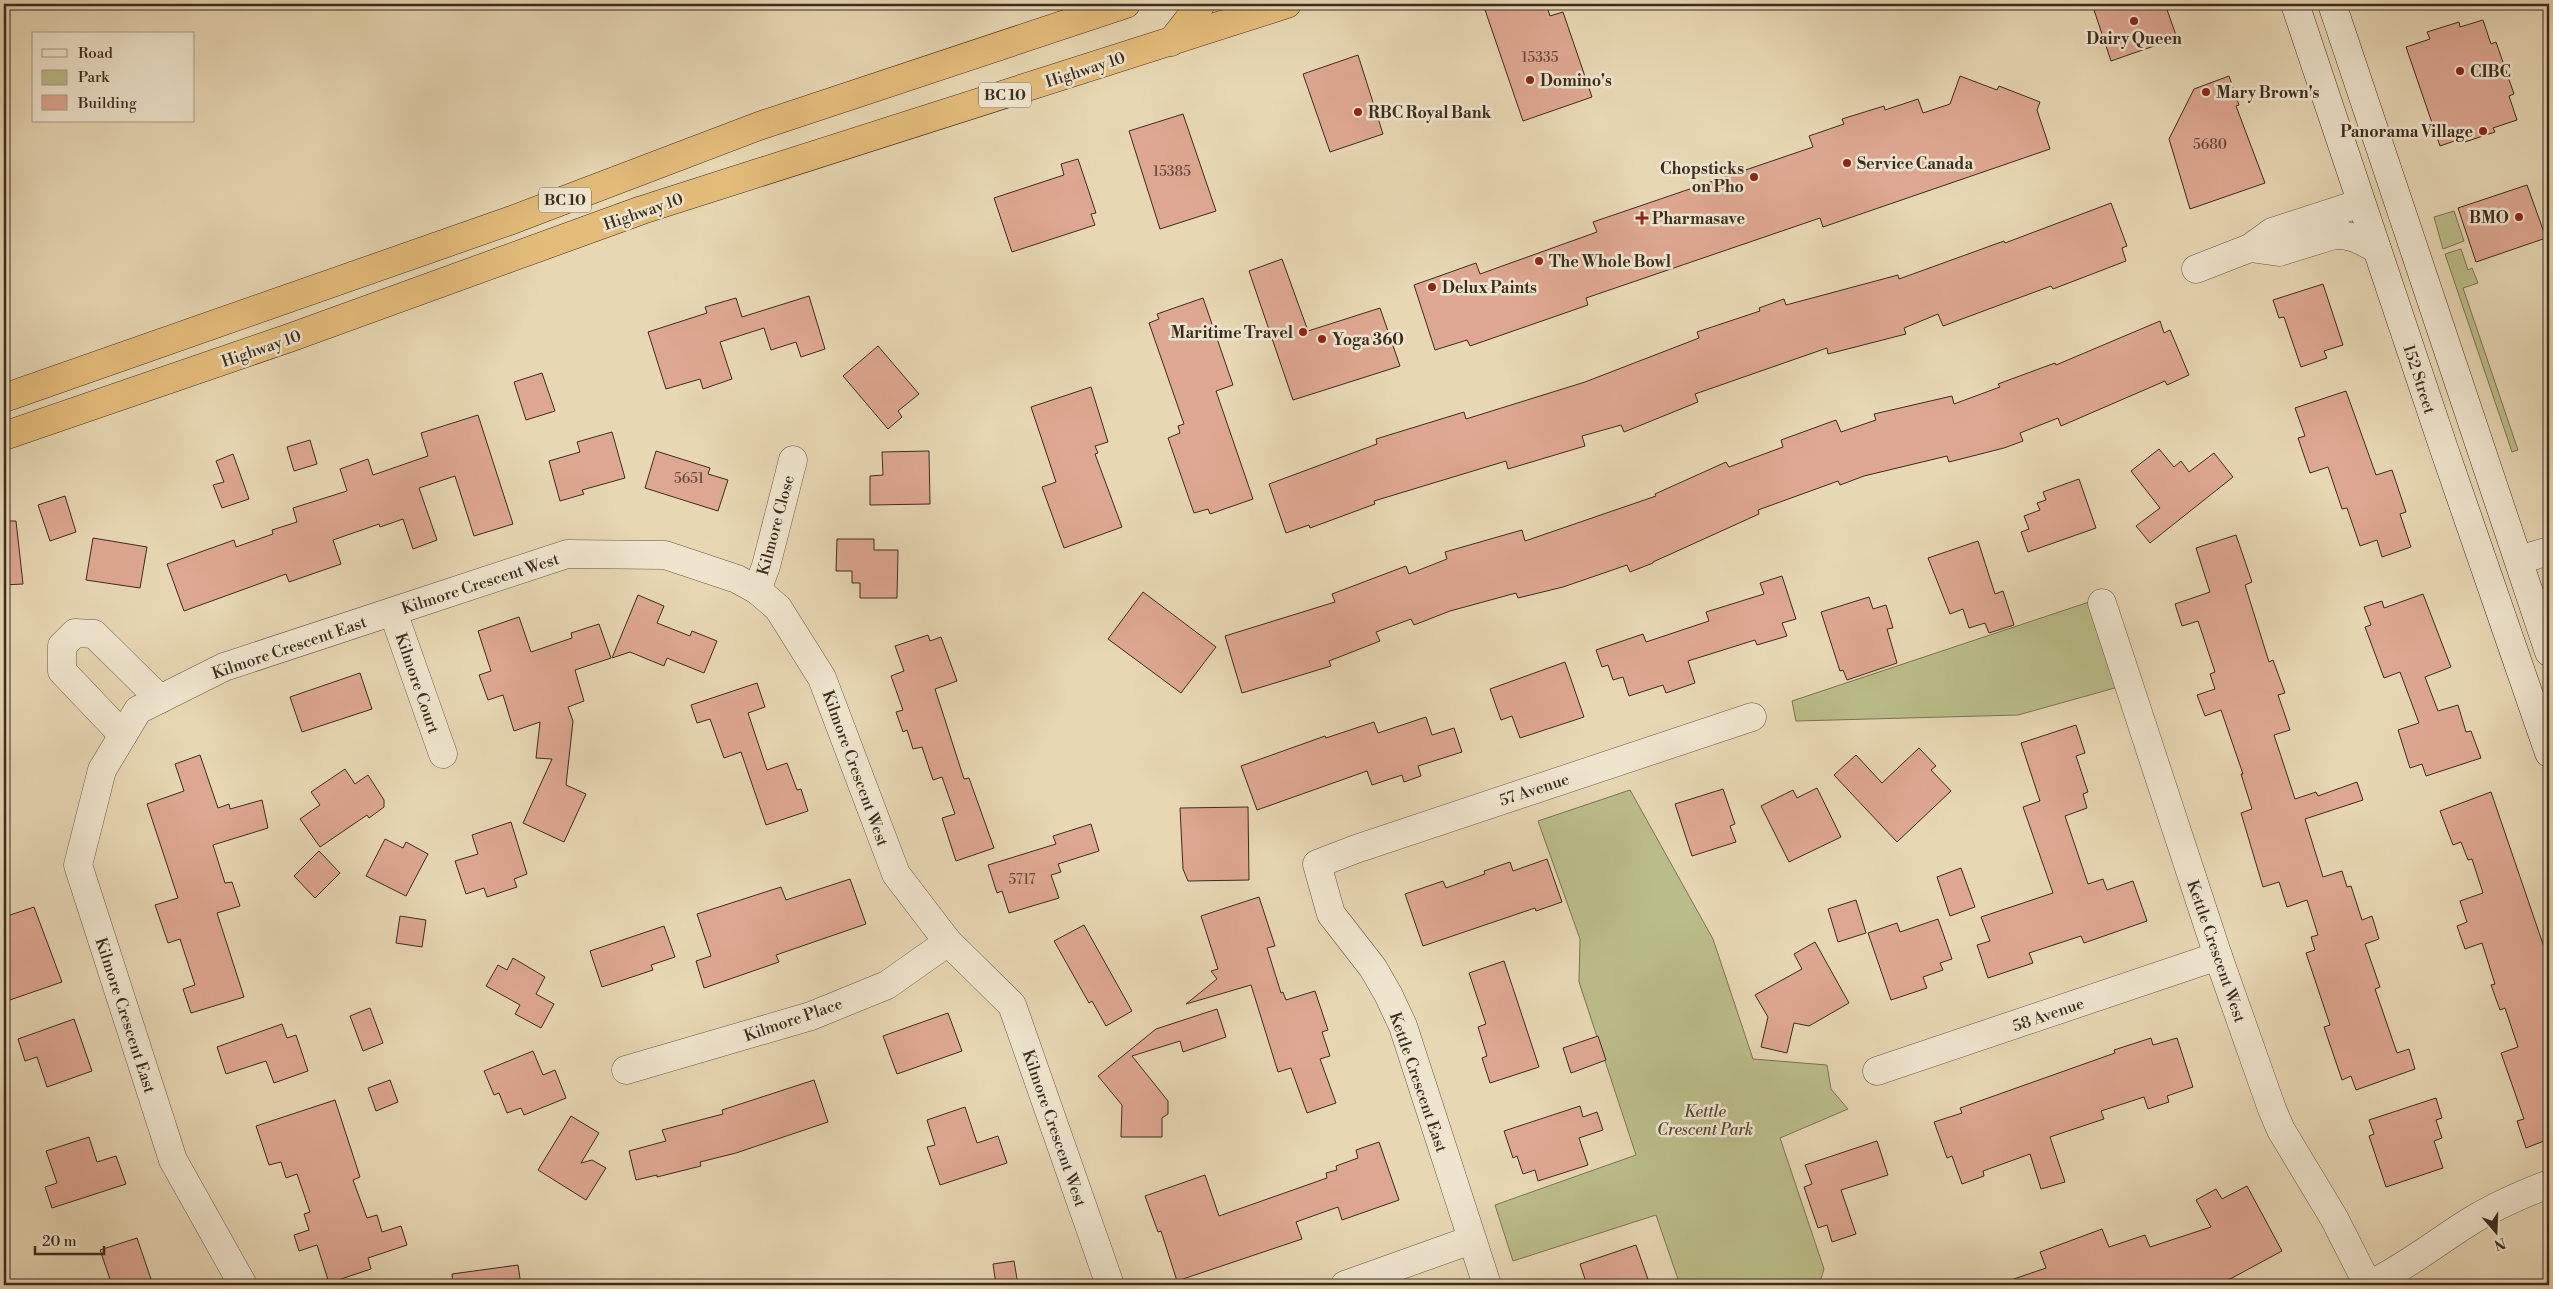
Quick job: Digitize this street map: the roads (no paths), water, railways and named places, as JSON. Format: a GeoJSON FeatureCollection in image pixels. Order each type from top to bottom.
{"type":"FeatureCollection","features":[{"type":"Feature","properties":{"kind":"highway","name":"BC 10"},"geometry":{"type":"LineString","coordinates":[[4,398],[512,220],[759,126],[1126,4]]}},
{"type":"Feature","properties":{"kind":"highway"},"geometry":{"type":"LineString","coordinates":[[1171,42],[1201,4]]}},
{"type":"Feature","properties":{"kind":"highway"},"geometry":{"type":"LineString","coordinates":[[1215,27],[1230,4]]}},
{"type":"Feature","properties":{"kind":"highway","name":"Highway 10"},"geometry":{"type":"LineString","coordinates":[[4,436],[292,337],[642,210],[1287,4]]}},
{"type":"Feature","properties":{"kind":"street","name":"152 Street"},"geometry":{"type":"LineString","coordinates":[[2295,4],[2466,513],[2549,752]]}},
{"type":"Feature","properties":{"kind":"street"},"geometry":{"type":"LineString","coordinates":[[2332,4],[2549,652]]}},
{"type":"Feature","properties":{"kind":"street"},"geometry":{"type":"LineString","coordinates":[[2333,119],[2362,154],[2374,185],[2380,194],[2399,201]]}},
{"type":"Feature","properties":{"kind":"street"},"geometry":{"type":"LineString","coordinates":[[2196,269],[2250,248],[2272,232],[2361,203],[2376,210],[2384,220],[2403,269],[2427,286]]}},
{"type":"Feature","properties":{"kind":"street"},"geometry":{"type":"LineString","coordinates":[[2250,248],[2279,252],[2334,234],[2343,234],[2357,238],[2377,249]]}},
{"type":"Feature","properties":{"kind":"street","name":"Kilmore Close"},"geometry":{"type":"LineString","coordinates":[[757,590],[766,566],[793,460]]}},
{"type":"Feature","properties":{"kind":"street"},"geometry":{"type":"LineString","coordinates":[[2466,513],[2504,560],[2508,562],[2549,550]]}},
{"type":"Feature","properties":{"kind":"street","name":"Kilmore Crescent West"},"geometry":{"type":"LineString","coordinates":[[393,612],[567,554],[665,554],[737,579],[757,590],[778,608],[822,678],[896,874],[948,942],[1012,1005],[1110,1285]]}},
{"type":"Feature","properties":{"kind":"street","name":"Kettle Crescent West"},"geometry":{"type":"LineString","coordinates":[[2102,602],[2218,956],[2281,1130],[2334,1218],[2368,1285]]}},
{"type":"Feature","properties":{"kind":"street","name":"Kilmore Crescent East"},"geometry":{"type":"LineString","coordinates":[[243,1285],[173,1160],[78,866],[102,770],[138,710],[224,667],[393,612]]}},
{"type":"Feature","properties":{"kind":"street","name":"Kilmore Court"},"geometry":{"type":"LineString","coordinates":[[393,612],[443,754]]}},
{"type":"Feature","properties":{"kind":"street"},"geometry":{"type":"LineString","coordinates":[[123,735],[62,671],[62,646],[75,633],[94,634],[160,698]]}},
{"type":"Feature","properties":{"kind":"street","name":"57 Avenue"},"geometry":{"type":"LineString","coordinates":[[1317,864],[1356,848],[1752,717]]}},
{"type":"Feature","properties":{"kind":"street","name":"Kettle Crescent East"},"geometry":{"type":"LineString","coordinates":[[1317,864],[1331,914],[1372,968],[1403,1026],[1487,1285]]}},
{"type":"Feature","properties":{"kind":"street","name":"Kilmore Place"},"geometry":{"type":"LineString","coordinates":[[626,1070],[810,1016],[887,985],[948,942]]}},
{"type":"Feature","properties":{"kind":"street","name":"58 Avenue"},"geometry":{"type":"LineString","coordinates":[[1877,1071],[2218,956]]}},
{"type":"Feature","properties":{"kind":"street"},"geometry":{"type":"LineString","coordinates":[[2368,1285],[2409,1264],[2467,1223],[2494,1208],[2549,1184]]}},
{"type":"Feature","properties":{"kind":"street"},"geometry":{"type":"LineString","coordinates":[[1345,1285],[1471,1240]]}},
{"type":"Feature","properties":{"kind":"place","name":"Dairy Queen"},"geometry":{"type":"Point","coordinates":[2134,21]}},
{"type":"Feature","properties":{"kind":"place","name":"CIBC"},"geometry":{"type":"Point","coordinates":[2460,71]}},
{"type":"Feature","properties":{"kind":"place","name":"Domino's"},"geometry":{"type":"Point","coordinates":[1530,80]}},
{"type":"Feature","properties":{"kind":"place","name":"Mary Brown's"},"geometry":{"type":"Point","coordinates":[2206,92]}},
{"type":"Feature","properties":{"kind":"place","name":"RBC Royal Bank"},"geometry":{"type":"Point","coordinates":[1358,112]}},
{"type":"Feature","properties":{"kind":"place","name":"Panorama Village"},"geometry":{"type":"Point","coordinates":[2483,131]}},
{"type":"Feature","properties":{"kind":"place","name":"Service Canada"},"geometry":{"type":"Point","coordinates":[1847,163]}},
{"type":"Feature","properties":{"kind":"place","name":"Chopsticks on Pho"},"geometry":{"type":"Point","coordinates":[1754,177]}},
{"type":"Feature","properties":{"kind":"place","name":"BMO"},"geometry":{"type":"Point","coordinates":[2519,217]}},
{"type":"Feature","properties":{"kind":"place","name":"Pharmasave"},"geometry":{"type":"Point","coordinates":[1642,218]}},
{"type":"Feature","properties":{"kind":"place","name":"The Whole Bowl"},"geometry":{"type":"Point","coordinates":[1539,261]}},
{"type":"Feature","properties":{"kind":"place","name":"Delux Paints"},"geometry":{"type":"Point","coordinates":[1432,287]}},
{"type":"Feature","properties":{"kind":"place","name":"Maritime Travel"},"geometry":{"type":"Point","coordinates":[1303,332]}},
{"type":"Feature","properties":{"kind":"place","name":"Yoga 360"},"geometry":{"type":"Point","coordinates":[1322,339]}},
{"type":"Feature","properties":{"kind":"park label","name":"Kettle Crescent Park"},"geometry":{"type":"Point","coordinates":[1705,1120]}}]}
